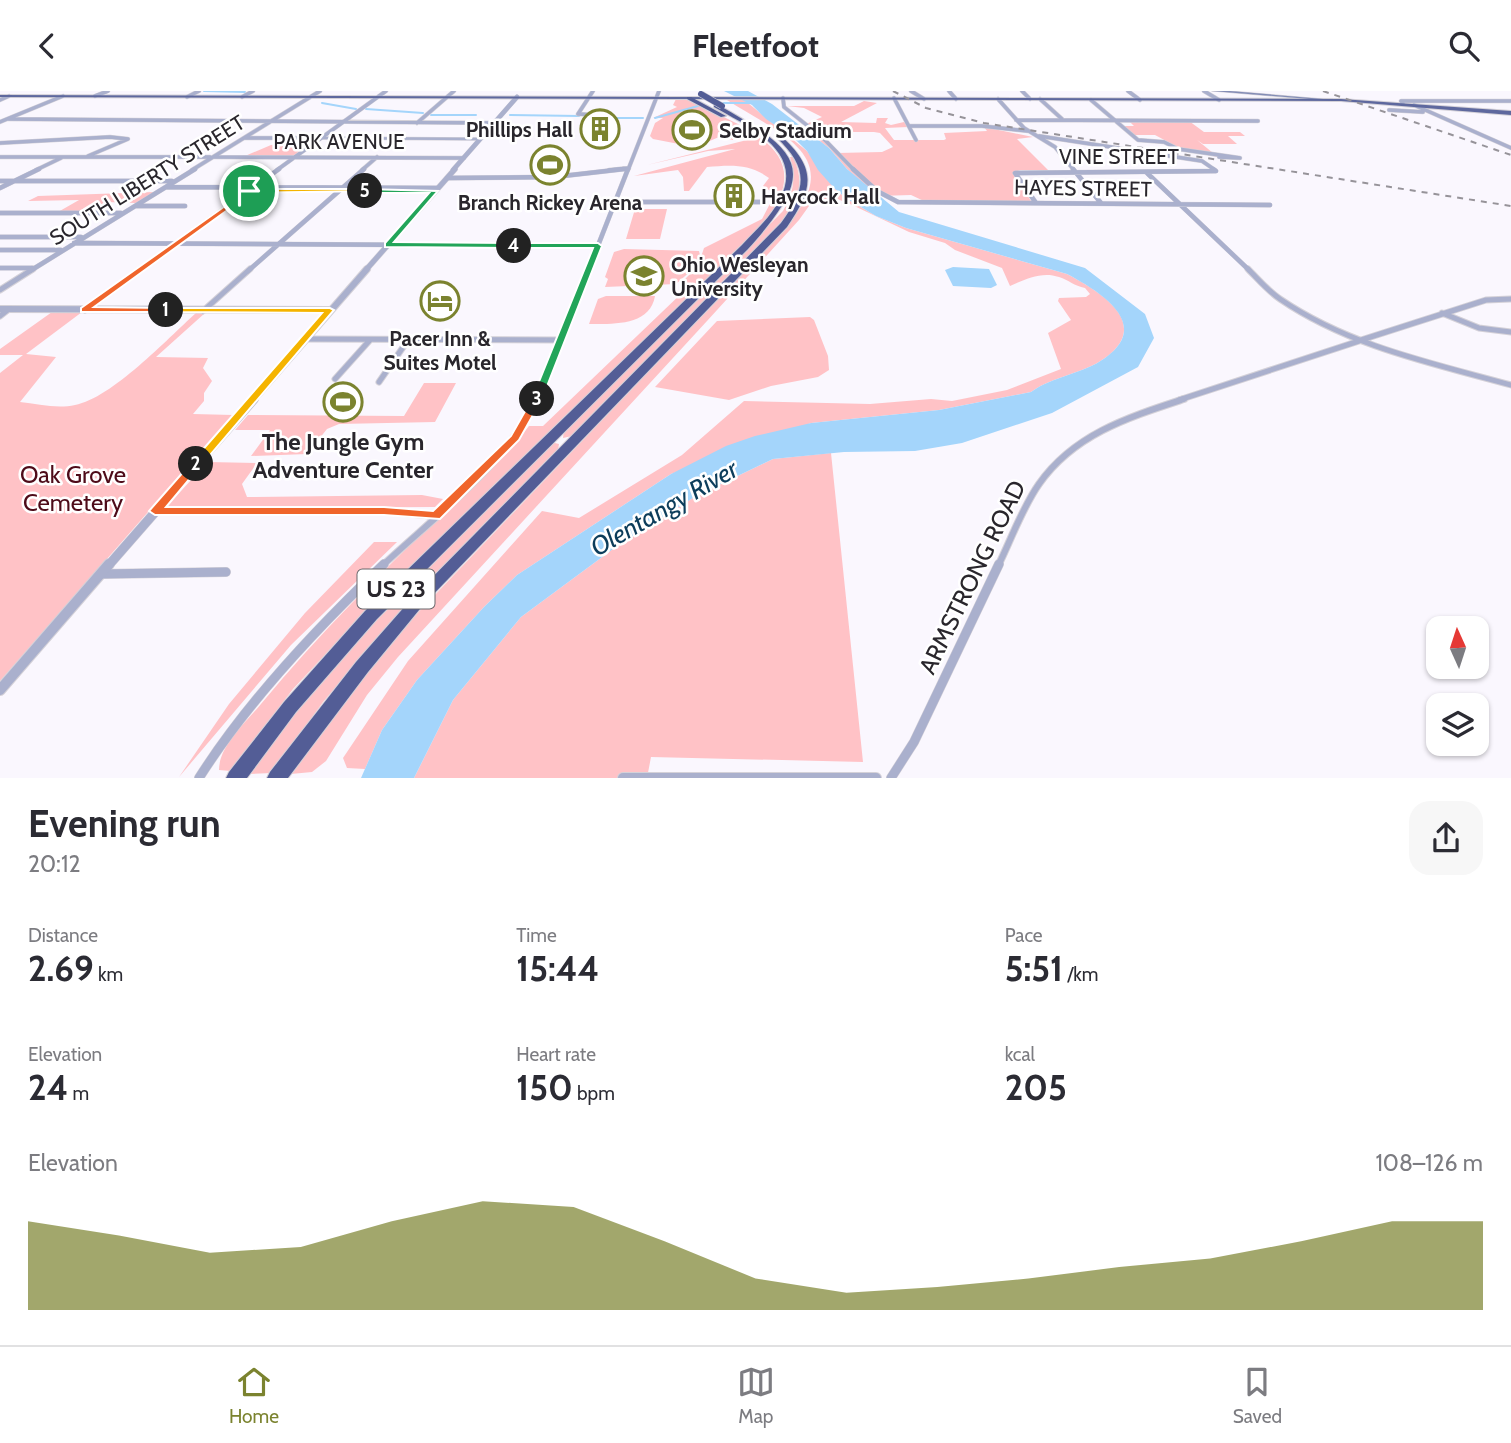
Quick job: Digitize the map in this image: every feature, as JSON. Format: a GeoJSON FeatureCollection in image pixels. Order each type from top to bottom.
{"type":"FeatureCollection","features":[{"type":"Feature","properties":{"kind":"highway"},"geometry":{"type":"LineString","coordinates":[[517,97],[523,91]]}},
{"type":"Feature","properties":{"kind":"highway"},"geometry":{"type":"LineString","coordinates":[[868,91],[871,98]]}},
{"type":"Feature","properties":{"kind":"highway"},"geometry":{"type":"LineString","coordinates":[[694,94],[723,103],[775,134],[798,155]]}},
{"type":"Feature","properties":{"kind":"highway"},"geometry":{"type":"LineString","coordinates":[[694,94],[700,105],[762,136],[782,153]]}},
{"type":"Feature","properties":{"kind":"highway"},"geometry":{"type":"LineString","coordinates":[[0,98],[589,98],[694,94],[723,103],[755,118]]}},
{"type":"Feature","properties":{"kind":"highway"},"geometry":{"type":"LineString","coordinates":[[723,103],[806,95],[894,99],[1341,100],[1511,112]]}},
{"type":"Feature","properties":{"kind":"highway"},"geometry":{"type":"LineString","coordinates":[[723,103],[776,142],[782,153]]}},
{"type":"Feature","properties":{"kind":"highway"},"geometry":{"type":"LineString","coordinates":[[773,128],[792,143],[798,155]]}},
{"type":"Feature","properties":{"kind":"highway","name":"US 23"},"geometry":{"type":"LineString","coordinates":[[236,778],[318,674],[378,608],[770,222],[783,205],[790,189],[790,172],[782,153]]}},
{"type":"Feature","properties":{"kind":"highway","name":"US 23"},"geometry":{"type":"LineString","coordinates":[[277,778],[362,667],[419,600],[784,225],[805,190],[805,171],[798,155]]}},
{"type":"Feature","properties":{"kind":"main road"},"geometry":{"type":"LineString","coordinates":[[1214,91],[1341,100]]}},
{"type":"Feature","properties":{"kind":"main road"},"geometry":{"type":"LineString","coordinates":[[1255,92],[1292,100]]}},
{"type":"Feature","properties":{"kind":"street"},"geometry":{"type":"LineString","coordinates":[[95,96],[108,91]]}},
{"type":"Feature","properties":{"kind":"street"},"geometry":{"type":"LineString","coordinates":[[187,97],[199,91]]}},
{"type":"Feature","properties":{"kind":"street"},"geometry":{"type":"LineString","coordinates":[[242,97],[253,91]]}},
{"type":"Feature","properties":{"kind":"street","name":"SOUTH LIBERTY STREET"},"geometry":{"type":"LineString","coordinates":[[0,290],[320,91]]}},
{"type":"Feature","properties":{"kind":"street"},"geometry":{"type":"LineString","coordinates":[[84,310],[386,91]]}},
{"type":"Feature","properties":{"kind":"street"},"geometry":{"type":"LineString","coordinates":[[417,123],[454,91]]}},
{"type":"Feature","properties":{"kind":"street"},"geometry":{"type":"LineString","coordinates":[[593,91],[578,114],[612,116]]}},
{"type":"Feature","properties":{"kind":"street"},"geometry":{"type":"LineString","coordinates":[[911,91],[924,99]]}},
{"type":"Feature","properties":{"kind":"street"},"geometry":{"type":"LineString","coordinates":[[949,91],[956,99]]}},
{"type":"Feature","properties":{"kind":"street"},"geometry":{"type":"LineString","coordinates":[[1022,91],[1030,99]]}},
{"type":"Feature","properties":{"kind":"street"},"geometry":{"type":"LineString","coordinates":[[1128,91],[1140,100]]}},
{"type":"Feature","properties":{"kind":"street"},"geometry":{"type":"LineString","coordinates":[[1204,91],[1219,100]]}},
{"type":"Feature","properties":{"kind":"street"},"geometry":{"type":"LineString","coordinates":[[199,778],[225,739],[309,640],[362,585],[515,438],[528,419],[658,94]]}},
{"type":"Feature","properties":{"kind":"street"},"geometry":{"type":"LineString","coordinates":[[3,121],[63,96]]}},
{"type":"Feature","properties":{"kind":"street"},"geometry":{"type":"LineString","coordinates":[[0,690],[517,97]]}},
{"type":"Feature","properties":{"kind":"street","name":"HAYES STREET"},"geometry":{"type":"LineString","coordinates":[[783,98],[784,107],[804,126],[818,134],[875,188],[896,202],[1270,205]]}},
{"type":"Feature","properties":{"kind":"street"},"geometry":{"type":"LineString","coordinates":[[894,99],[916,140]]}},
{"type":"Feature","properties":{"kind":"street"},"geometry":{"type":"LineString","coordinates":[[998,99],[1016,120],[1055,147],[1101,203]]}},
{"type":"Feature","properties":{"kind":"street"},"geometry":{"type":"LineString","coordinates":[[1040,99],[1063,120]]}},
{"type":"Feature","properties":{"kind":"street"},"geometry":{"type":"LineString","coordinates":[[1091,100],[1136,138],[1161,141],[1175,149],[1219,157]]}},
{"type":"Feature","properties":{"kind":"street"},"geometry":{"type":"LineString","coordinates":[[1403,104],[1401,101],[1511,101]]}},
{"type":"Feature","properties":{"kind":"street"},"geometry":{"type":"LineString","coordinates":[[1414,105],[1511,148]]}},
{"type":"Feature","properties":{"kind":"street"},"geometry":{"type":"LineString","coordinates":[[1389,110],[1428,112]]}},
{"type":"Feature","properties":{"kind":"street"},"geometry":{"type":"LineString","coordinates":[[1016,120],[1258,121]]}},
{"type":"Feature","properties":{"kind":"street"},"geometry":{"type":"LineString","coordinates":[[3,121],[495,123]]}},
{"type":"Feature","properties":{"kind":"street"},"geometry":{"type":"LineString","coordinates":[[909,126],[988,126],[1030,131]]}},
{"type":"Feature","properties":{"kind":"street"},"geometry":{"type":"LineString","coordinates":[[0,143],[110,137],[128,139],[86,157]]}},
{"type":"Feature","properties":{"kind":"street","name":"VINE STREET"},"geometry":{"type":"LineString","coordinates":[[1036,203],[1015,175],[1017,172],[1216,171],[1202,161],[1039,137]]}},
{"type":"Feature","properties":{"kind":"street"},"geometry":{"type":"LineString","coordinates":[[243,138],[480,139]]}},
{"type":"Feature","properties":{"kind":"street","name":"PARK AVENUE"},"geometry":{"type":"LineString","coordinates":[[0,157],[464,158]]}},
{"type":"Feature","properties":{"kind":"street"},"geometry":{"type":"LineString","coordinates":[[0,188],[63,157]]}},
{"type":"Feature","properties":{"kind":"street"},"geometry":{"type":"LineString","coordinates":[[203,311],[377,157]]}},
{"type":"Feature","properties":{"kind":"street"},"geometry":{"type":"LineString","coordinates":[[447,177],[554,177],[629,168]]}},
{"type":"Feature","properties":{"kind":"street"},"geometry":{"type":"LineString","coordinates":[[1146,172],[1283,302],[1359,341],[1395,355],[1511,385]]}},
{"type":"Feature","properties":{"kind":"street"},"geometry":{"type":"LineString","coordinates":[[0,181],[174,181]]}},
{"type":"Feature","properties":{"kind":"street"},"geometry":{"type":"LineString","coordinates":[[164,187],[436,190]]}},
{"type":"Feature","properties":{"kind":"street"},"geometry":{"type":"LineString","coordinates":[[615,202],[765,202]]}},
{"type":"Feature","properties":{"kind":"street"},"geometry":{"type":"LineString","coordinates":[[134,206],[185,206]]}},
{"type":"Feature","properties":{"kind":"street"},"geometry":{"type":"LineString","coordinates":[[0,213],[123,213]]}},
{"type":"Feature","properties":{"kind":"street"},"geometry":{"type":"LineString","coordinates":[[0,237],[83,237]]}},
{"type":"Feature","properties":{"kind":"street"},"geometry":{"type":"LineString","coordinates":[[74,243],[598,246]]}},
{"type":"Feature","properties":{"kind":"street"},"geometry":{"type":"LineString","coordinates":[[0,250],[63,250]]}},
{"type":"Feature","properties":{"kind":"street"},"geometry":{"type":"LineString","coordinates":[[0,268],[34,268]]}},
{"type":"Feature","properties":{"kind":"street","name":"ARMSTRONG ROAD"},"geometry":{"type":"LineString","coordinates":[[891,778],[914,742],[1033,495],[1061,457],[1085,439],[1119,421],[1442,313],[1486,300],[1511,299]]}},
{"type":"Feature","properties":{"kind":"street"},"geometry":{"type":"LineString","coordinates":[[0,309],[330,310]]}},
{"type":"Feature","properties":{"kind":"street"},"geometry":{"type":"LineString","coordinates":[[0,316],[9,309]]}},
{"type":"Feature","properties":{"kind":"street"},"geometry":{"type":"LineString","coordinates":[[1442,313],[1479,328],[1511,332]]}},
{"type":"Feature","properties":{"kind":"street"},"geometry":{"type":"LineString","coordinates":[[304,339],[561,340]]}},
{"type":"Feature","properties":{"kind":"street"},"geometry":{"type":"LineString","coordinates":[[335,379],[370,340]]}},
{"type":"Feature","properties":{"kind":"street"},"geometry":{"type":"LineString","coordinates":[[379,382],[408,340]]}},
{"type":"Feature","properties":{"kind":"street"},"geometry":{"type":"LineString","coordinates":[[155,511],[384,511],[436,516]]}},
{"type":"Feature","properties":{"kind":"street"},"geometry":{"type":"LineString","coordinates":[[101,574],[226,572]]}},
{"type":"Feature","properties":{"kind":"street"},"geometry":{"type":"LineString","coordinates":[[623,778],[876,778]]}},
{"type":"Feature","properties":{"kind":"green space"},"geometry":{"type":"Polygon","coordinates":[[[676,99],[686,99],[731,120],[769,145],[780,160],[784,178],[779,199],[762,225],[362,615],[293,689],[231,771],[219,770],[223,752],[234,735],[349,606],[507,453],[529,426],[543,426],[685,290],[684,280],[698,266],[704,248],[762,219],[775,194],[763,186],[769,178],[747,167],[707,167],[689,191],[684,191],[683,177],[678,170],[634,176],[735,149],[708,151],[647,165],[755,138],[733,126],[733,140],[719,137],[705,143],[684,145],[653,139],[650,136],[655,123],[663,118],[653,118],[677,107],[673,105],[676,99]]]}},
{"type":"Feature","properties":{"kind":"green space"},"geometry":{"type":"Polygon","coordinates":[[[743,99],[807,151],[834,188],[876,216],[906,228],[1067,274],[1093,289],[1116,309],[1123,321],[1124,333],[1118,345],[1105,358],[1087,368],[1049,382],[1031,392],[939,410],[811,423],[671,474],[517,575],[417,680],[382,730],[365,769],[347,768],[343,758],[408,661],[542,511],[579,518],[682,455],[744,401],[870,404],[931,399],[952,401],[1007,390],[1061,369],[1048,333],[1071,320],[1058,301],[1059,298],[1086,297],[1090,294],[1085,288],[1053,275],[1034,277],[1010,286],[1002,268],[955,250],[945,243],[909,232],[848,203],[837,199],[814,199],[799,220],[398,657],[367,695],[326,761],[312,772],[291,774],[362,676],[409,622],[779,235],[800,209],[810,187],[810,169],[803,154],[771,127],[727,100],[743,99]]]}},
{"type":"Feature","properties":{"kind":"green space"},"geometry":{"type":"Polygon","coordinates":[[[864,101],[877,103],[841,122],[876,123],[877,118],[888,118],[885,123],[891,125],[904,122],[908,127],[885,128],[894,140],[944,140],[944,133],[987,131],[984,127],[1033,137],[1017,139],[1048,170],[1020,170],[1013,173],[1031,201],[926,202],[911,195],[878,196],[847,169],[829,148],[804,129],[816,125],[804,125],[822,117],[804,108],[787,106],[854,106],[864,101]],[[816,132],[837,153],[882,152],[893,147],[880,133],[816,132]]]}},
{"type":"Feature","properties":{"kind":"green space"},"geometry":{"type":"Polygon","coordinates":[[[1129,121],[1189,121],[1204,132],[1240,132],[1245,136],[1228,136],[1237,144],[1203,144],[1197,140],[1218,157],[1183,150],[1155,135],[1133,135],[1123,126],[1134,126],[1129,121]]]}},
{"type":"Feature","properties":{"kind":"green space"},"geometry":{"type":"Polygon","coordinates":[[[288,139],[316,139],[293,156],[245,156],[271,145],[282,144],[288,139]]]}},
{"type":"Feature","properties":{"kind":"green space"},"geometry":{"type":"Polygon","coordinates":[[[790,157],[793,157],[797,167],[799,186],[790,211],[778,228],[572,436],[563,438],[564,430],[783,211],[793,185],[790,157]]]}},
{"type":"Feature","properties":{"kind":"green space"},"geometry":{"type":"Polygon","coordinates":[[[154,192],[136,203],[106,202],[90,212],[58,212],[79,200],[28,201],[38,196],[154,192]]]}},
{"type":"Feature","properties":{"kind":"green space"},"geometry":{"type":"Polygon","coordinates":[[[635,209],[667,209],[660,239],[626,239],[635,209]]]}},
{"type":"Feature","properties":{"kind":"green space"},"geometry":{"type":"Polygon","coordinates":[[[624,249],[699,251],[700,255],[693,269],[676,284],[605,287],[608,279],[605,277],[614,252],[624,249]]]}},
{"type":"Feature","properties":{"kind":"green space"},"geometry":{"type":"Polygon","coordinates":[[[606,296],[655,296],[652,306],[638,318],[619,323],[589,324],[598,299],[606,296]]]}},
{"type":"Feature","properties":{"kind":"green space","name":"Oak Grove Cemetery"},"geometry":{"type":"Polygon","coordinates":[[[52,312],[82,312],[26,354],[56,357],[20,402],[61,407],[90,400],[122,380],[196,313],[205,313],[156,357],[208,358],[203,368],[212,381],[204,393],[204,401],[193,414],[233,415],[0,681],[0,373],[23,355],[0,355],[0,349],[52,312]]]}},
{"type":"Feature","properties":{"kind":"green space"},"geometry":{"type":"Polygon","coordinates":[[[810,317],[814,320],[828,356],[829,370],[818,377],[771,386],[729,400],[655,387],[717,321],[810,317]]]}},
{"type":"Feature","properties":{"kind":"green space"},"geometry":{"type":"Polygon","coordinates":[[[424,383],[456,383],[435,422],[339,424],[327,429],[307,454],[251,456],[270,430],[235,430],[248,415],[404,416],[424,383]]]}},
{"type":"Feature","properties":{"kind":"green space"},"geometry":{"type":"Polygon","coordinates":[[[549,444],[559,444],[558,450],[386,628],[323,702],[272,773],[249,774],[362,631],[549,444]]]}},
{"type":"Feature","properties":{"kind":"green space"},"geometry":{"type":"Polygon","coordinates":[[[831,453],[863,762],[651,757],[647,778],[414,778],[453,700],[521,617],[613,549],[696,496],[773,459],[831,453]]]}},
{"type":"Feature","properties":{"kind":"green space"},"geometry":{"type":"Polygon","coordinates":[[[208,462],[257,463],[242,484],[247,497],[422,495],[443,499],[435,507],[165,508],[208,462]]]}},
{"type":"Feature","properties":{"kind":"green space"},"geometry":{"type":"Polygon","coordinates":[[[374,542],[397,542],[291,645],[179,777],[229,704],[305,613],[374,542]]]}},
{"type":"Feature","properties":{"kind":"water","name":"Olentangy River"},"geometry":{"type":"Polygon","coordinates":[[[724,91],[748,91],[772,104],[829,148],[847,169],[899,212],[1085,268],[1145,314],[1154,338],[1138,367],[1052,413],[962,443],[915,451],[844,452],[773,459],[696,496],[613,549],[521,617],[453,700],[414,778],[361,778],[382,730],[417,680],[484,607],[517,575],[671,474],[726,446],[811,423],[939,410],[1031,392],[1096,363],[1118,345],[1124,333],[1123,321],[1106,299],[1093,290],[1067,274],[906,228],[876,216],[834,188],[794,138],[766,119],[752,105],[724,91]]]}},
{"type":"Feature","properties":{"kind":"water"},"geometry":{"type":"Polygon","coordinates":[[[953,267],[989,269],[997,285],[991,288],[953,286],[945,270],[953,267]]]}},
{"type":"Feature","properties":{"kind":"waterway"},"geometry":{"type":"LineString","coordinates":[[204,91],[245,92]]}},
{"type":"Feature","properties":{"kind":"waterway"},"geometry":{"type":"LineString","coordinates":[[322,103],[356,109]]}},
{"type":"Feature","properties":{"kind":"waterway"},"geometry":{"type":"LineString","coordinates":[[721,103],[750,103]]}},
{"type":"Feature","properties":{"kind":"waterway"},"geometry":{"type":"LineString","coordinates":[[655,118],[698,106]]}},
{"type":"Feature","properties":{"kind":"waterway"},"geometry":{"type":"LineString","coordinates":[[366,109],[423,113]]}},
{"type":"Feature","properties":{"kind":"waterway"},"geometry":{"type":"LineString","coordinates":[[431,115],[476,115]]}},
{"type":"Feature","properties":{"kind":"waterway"},"geometry":{"type":"LineString","coordinates":[[510,115],[579,116]]}},
{"type":"Feature","properties":{"kind":"waterway"},"geometry":{"type":"LineString","coordinates":[[613,118],[643,118]]}},
{"type":"Feature","properties":{"kind":"railway"},"geometry":{"type":"LineString","coordinates":[[893,91],[926,108],[984,123],[1511,206]]}},
{"type":"Feature","properties":{"kind":"railway"},"geometry":{"type":"LineString","coordinates":[[1323,91],[1511,155]]}},
{"type":"Feature","properties":{"kind":"place","name":"Phillips Hall"},"geometry":{"type":"Point","coordinates":[600,129]}},
{"type":"Feature","properties":{"kind":"place","name":"Selby Stadium"},"geometry":{"type":"Point","coordinates":[692,130]}},
{"type":"Feature","properties":{"kind":"place","name":"Branch Rickey Arena"},"geometry":{"type":"Point","coordinates":[550,165]}},
{"type":"Feature","properties":{"kind":"place","name":"Haycock Hall"},"geometry":{"type":"Point","coordinates":[734,196]}},
{"type":"Feature","properties":{"kind":"place","name":"Ohio Wesleyan University"},"geometry":{"type":"Point","coordinates":[644,276]}},
{"type":"Feature","properties":{"kind":"place","name":"Pacer Inn & Suites Motel"},"geometry":{"type":"Point","coordinates":[440,301]}},
{"type":"Feature","properties":{"kind":"place","name":"The Jungle Gym Adventure Center"},"geometry":{"type":"Point","coordinates":[343,402]}},
{"type":"Feature","properties":{"kind":"route"},"geometry":{"type":"LineString","coordinates":[[249,191],[435,191],[387,245],[598,246],[528,419],[496,460],[436,516],[384,511],[155,511],[330,310],[84,310],[249,191]]}}]}
